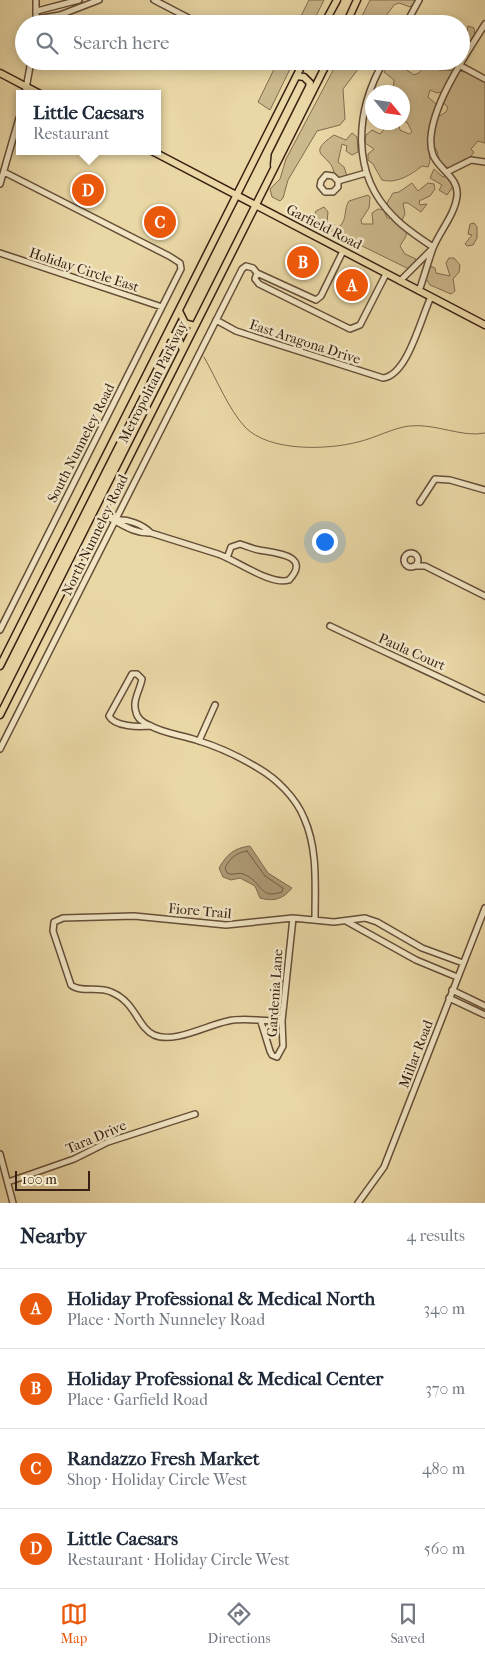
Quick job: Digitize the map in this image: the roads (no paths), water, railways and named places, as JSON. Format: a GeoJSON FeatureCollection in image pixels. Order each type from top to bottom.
{"type":"FeatureCollection","features":[{"type":"Feature","properties":{"kind":"main road"},"geometry":{"type":"LineString","coordinates":[[329,15],[337,0]]}},
{"type":"Feature","properties":{"kind":"main road"},"geometry":{"type":"LineString","coordinates":[[350,15],[357,0]]}},
{"type":"Feature","properties":{"kind":"main road","name":"Metropolitan Parkway"},"geometry":{"type":"LineString","coordinates":[[0,666],[299,70]]}},
{"type":"Feature","properties":{"kind":"main road","name":"Metropolitan Parkway"},"geometry":{"type":"LineString","coordinates":[[0,715],[324,70]]}},
{"type":"Feature","properties":{"kind":"main road"},"geometry":{"type":"LineString","coordinates":[[0,73],[26,90]]}},
{"type":"Feature","properties":{"kind":"main road"},"geometry":{"type":"LineString","coordinates":[[274,169],[275,155],[310,87],[307,79],[296,76]]}},
{"type":"Feature","properties":{"kind":"main road","name":"Garfield Road"},"geometry":{"type":"LineString","coordinates":[[159,155],[485,325]]}},
{"type":"Feature","properties":{"kind":"main road"},"geometry":{"type":"LineString","coordinates":[[179,310],[185,324],[195,326]]}},
{"type":"Feature","properties":{"kind":"main road"},"geometry":{"type":"LineString","coordinates":[[167,335],[178,338],[183,350]]}},
{"type":"Feature","properties":{"kind":"street"},"geometry":{"type":"LineString","coordinates":[[36,0],[37,15]]}},
{"type":"Feature","properties":{"kind":"street"},"geometry":{"type":"LineString","coordinates":[[37,11],[79,0]]}},
{"type":"Feature","properties":{"kind":"street"},"geometry":{"type":"LineString","coordinates":[[60,15],[99,0]]}},
{"type":"Feature","properties":{"kind":"street"},"geometry":{"type":"LineString","coordinates":[[154,0],[183,15]]}},
{"type":"Feature","properties":{"kind":"street"},"geometry":{"type":"LineString","coordinates":[[411,15],[419,0]]}},
{"type":"Feature","properties":{"kind":"street"},"geometry":{"type":"LineString","coordinates":[[470,48],[485,24]]}},
{"type":"Feature","properties":{"kind":"street"},"geometry":{"type":"LineString","coordinates":[[26,90],[29,70]]}},
{"type":"Feature","properties":{"kind":"street"},"geometry":{"type":"LineString","coordinates":[[379,70],[370,88],[363,112],[360,138],[366,173],[379,199],[393,216],[433,247]]}},
{"type":"Feature","properties":{"kind":"street"},"geometry":{"type":"LineString","coordinates":[[419,291],[433,247],[457,199],[456,186],[433,155],[431,139],[440,104],[457,70]]}},
{"type":"Feature","properties":{"kind":"street"},"geometry":{"type":"LineString","coordinates":[[468,70],[485,79]]}},
{"type":"Feature","properties":{"kind":"street"},"geometry":{"type":"LineString","coordinates":[[0,184],[16,129]]}},
{"type":"Feature","properties":{"kind":"street"},"geometry":{"type":"LineString","coordinates":[[447,172],[471,160],[485,162]]}},
{"type":"Feature","properties":{"kind":"street","name":"South Nunneley Road"},"geometry":{"type":"LineString","coordinates":[[0,630],[181,266],[169,256],[4,172]]}},
{"type":"Feature","properties":{"kind":"street"},"geometry":{"type":"LineString","coordinates":[[338,181],[366,173]]}},
{"type":"Feature","properties":{"kind":"street"},"geometry":{"type":"LineString","coordinates":[[400,281],[433,247]]}},
{"type":"Feature","properties":{"kind":"street","name":"North Nunneley Road"},"geometry":{"type":"LineString","coordinates":[[0,749],[242,269],[246,266],[253,268],[257,273],[316,300],[321,296],[343,251]]}},
{"type":"Feature","properties":{"kind":"street","name":"Holiday Circle East"},"geometry":{"type":"LineString","coordinates":[[0,253],[162,307]]}},
{"type":"Feature","properties":{"kind":"street"},"geometry":{"type":"LineString","coordinates":[[257,273],[255,279],[259,284],[345,328],[354,329],[360,325],[386,274]]}},
{"type":"Feature","properties":{"kind":"street","name":"East Aragona Drive"},"geometry":{"type":"LineString","coordinates":[[216,320],[236,331],[376,376],[390,377],[397,372],[420,328],[431,297]]}},
{"type":"Feature","properties":{"kind":"street"},"geometry":{"type":"LineString","coordinates":[[420,502],[435,479],[457,481],[485,490]]}},
{"type":"Feature","properties":{"kind":"street"},"geometry":{"type":"LineString","coordinates":[[101,514],[116,520],[121,526],[143,533],[151,533],[227,558],[255,573],[279,581],[289,580],[296,569],[296,564],[291,558],[283,554],[256,550],[240,544],[231,547],[227,558]]}},
{"type":"Feature","properties":{"kind":"street"},"geometry":{"type":"LineString","coordinates":[[425,566],[405,564],[405,556],[413,553],[425,566],[485,596]]}},
{"type":"Feature","properties":{"kind":"street"},"geometry":{"type":"LineString","coordinates":[[414,566],[417,558]]}},
{"type":"Feature","properties":{"kind":"street","name":"Paula Court"},"geometry":{"type":"LineString","coordinates":[[330,626],[404,662],[421,666],[485,699]]}},
{"type":"Feature","properties":{"kind":"street"},"geometry":{"type":"LineString","coordinates":[[150,726],[141,721],[135,712],[136,700],[142,679],[137,674],[132,674],[110,716],[116,722],[150,726],[199,741],[258,768],[284,789],[301,811],[312,840],[315,919]]}},
{"type":"Feature","properties":{"kind":"street"},"geometry":{"type":"LineString","coordinates":[[199,741],[215,705]]}},
{"type":"Feature","properties":{"kind":"street","name":"Millar Road"},"geometry":{"type":"LineString","coordinates":[[358,1203],[384,1167],[485,908]]}},
{"type":"Feature","properties":{"kind":"street","name":"Fiore Trail"},"geometry":{"type":"LineString","coordinates":[[261,1022],[228,1021],[173,1037],[162,1037],[148,1031],[135,1010],[120,996],[103,989],[73,987],[64,968],[53,931],[54,922],[63,918],[134,916],[226,925],[293,918],[346,921],[365,918],[377,922],[422,948],[462,963]]}},
{"type":"Feature","properties":{"kind":"street","name":"Gardenia Lane"},"geometry":{"type":"LineString","coordinates":[[261,1022],[270,1051],[272,1055],[277,1057],[283,1046],[282,1020],[293,918]]}},
{"type":"Feature","properties":{"kind":"street","name":"Fiore Trail"},"geometry":{"type":"LineString","coordinates":[[346,921],[416,960],[457,977]]}},
{"type":"Feature","properties":{"kind":"street"},"geometry":{"type":"LineString","coordinates":[[452,990],[485,1006]]}},
{"type":"Feature","properties":{"kind":"street"},"geometry":{"type":"LineString","coordinates":[[449,998],[485,1015]]}},
{"type":"Feature","properties":{"kind":"street"},"geometry":{"type":"LineString","coordinates":[[261,1022],[282,1020]]}},
{"type":"Feature","properties":{"kind":"street","name":"Tara Drive"},"geometry":{"type":"LineString","coordinates":[[8,1182],[74,1160],[108,1142],[195,1114]]}},
{"type":"Feature","properties":{"kind":"street"},"geometry":{"type":"LineString","coordinates":[[0,1154],[14,1203]]}},
{"type":"Feature","properties":{"kind":"water"},"geometry":{"type":"Polygon","coordinates":[[[250,846],[268,873],[292,888],[285,895],[278,899],[270,900],[260,898],[255,886],[240,878],[231,880],[223,877],[219,868],[225,859],[235,850],[250,846]]]}},
{"type":"Feature","properties":{"kind":"waterway"},"geometry":{"type":"LineString","coordinates":[[204,357],[239,420],[255,435],[268,441],[299,447],[331,447],[358,442],[409,426],[429,427],[467,434],[485,433]]}},
{"type":"Feature","properties":{"kind":"place","name":"Little Caesars"},"geometry":{"type":"Point","coordinates":[88,190]}},
{"type":"Feature","properties":{"kind":"place","name":"Randazzo Fresh Market"},"geometry":{"type":"Point","coordinates":[160,222]}},
{"type":"Feature","properties":{"kind":"place","name":"Holiday Professional & Medical Center"},"geometry":{"type":"Point","coordinates":[303,262]}},
{"type":"Feature","properties":{"kind":"place","name":"Holiday Professional & Medical North"},"geometry":{"type":"Point","coordinates":[352,285]}}]}
